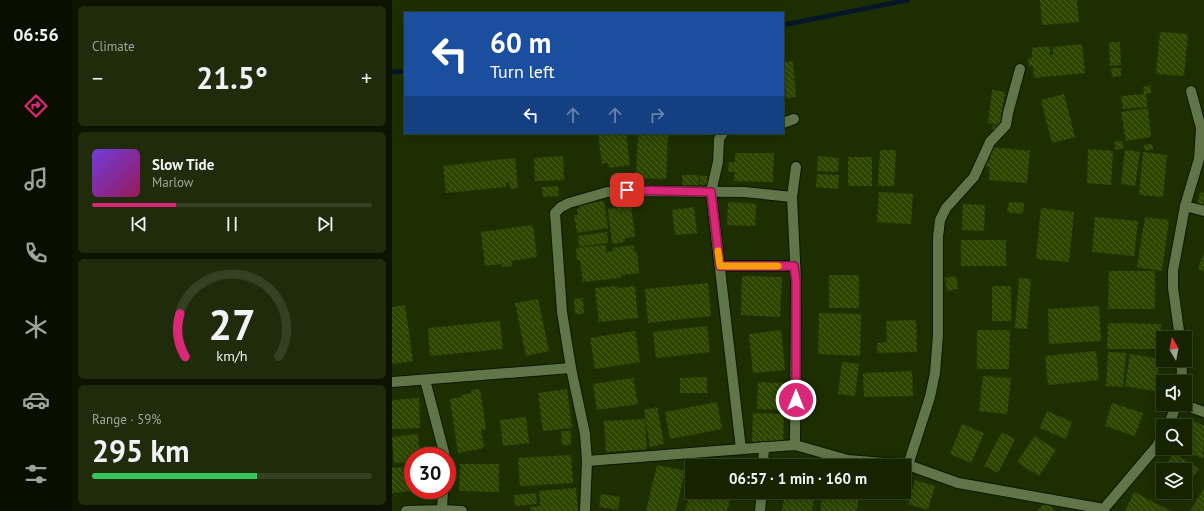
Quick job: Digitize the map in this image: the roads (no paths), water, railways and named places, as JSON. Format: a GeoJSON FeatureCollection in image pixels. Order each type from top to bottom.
{"type":"FeatureCollection","features":[{"type":"Feature","properties":{"kind":"street"},"geometry":{"type":"LineString","coordinates":[[910,459],[930,397],[935,373],[938,335],[938,237],[940,220],[946,208],[974,177],[990,142],[1006,125],[1020,69]]}},
{"type":"Feature","properties":{"kind":"street"},"geometry":{"type":"LineString","coordinates":[[1179,331],[1173,288],[1173,271],[1185,206],[1199,159],[1201,128],[1191,91]]}},
{"type":"Feature","properties":{"kind":"street"},"geometry":{"type":"LineString","coordinates":[[784,123],[794,119]]}},
{"type":"Feature","properties":{"kind":"street"},"geometry":{"type":"LineString","coordinates":[[722,134],[719,139],[718,162],[711,192],[741,449]]}},
{"type":"Feature","properties":{"kind":"street"},"geometry":{"type":"LineString","coordinates":[[795,445],[796,281],[794,266],[792,197],[796,167]]}},
{"type":"Feature","properties":{"kind":"street"},"geometry":{"type":"LineString","coordinates":[[584,511],[587,461],[585,434],[571,368],[562,312],[555,213],[561,207],[569,203],[607,192],[627,190],[744,192],[792,197]]}},
{"type":"Feature","properties":{"kind":"street"},"geometry":{"type":"LineString","coordinates":[[1185,206],[1204,211]]}},
{"type":"Feature","properties":{"kind":"street"},"geometry":{"type":"LineString","coordinates":[[720,266],[794,266]]}},
{"type":"Feature","properties":{"kind":"street"},"geometry":{"type":"LineString","coordinates":[[392,382],[571,368]]}},
{"type":"Feature","properties":{"kind":"street"},"geometry":{"type":"LineString","coordinates":[[424,380],[443,447]]}},
{"type":"Feature","properties":{"kind":"street"},"geometry":{"type":"LineString","coordinates":[[1192,408],[1204,412]]}},
{"type":"Feature","properties":{"kind":"street"},"geometry":{"type":"LineString","coordinates":[[587,461],[795,445],[844,459]]}},
{"type":"Feature","properties":{"kind":"street"},"geometry":{"type":"LineString","coordinates":[[763,459],[764,447]]}},
{"type":"Feature","properties":{"kind":"street"},"geometry":{"type":"LineString","coordinates":[[911,466],[958,483],[1103,510],[1156,447]]}},
{"type":"Feature","properties":{"kind":"street"},"geometry":{"type":"LineString","coordinates":[[442,510],[443,499]]}},
{"type":"Feature","properties":{"kind":"street"},"geometry":{"type":"LineString","coordinates":[[760,511],[761,499]]}},
{"type":"Feature","properties":{"kind":"street"},"geometry":{"type":"LineString","coordinates":[[406,511],[462,511]]}},
{"type":"Feature","properties":{"kind":"waterway"},"geometry":{"type":"LineString","coordinates":[[784,25],[908,0]]}},
{"type":"Feature","properties":{"kind":"waterway"},"geometry":{"type":"LineString","coordinates":[[392,72],[404,71]]}}]}
